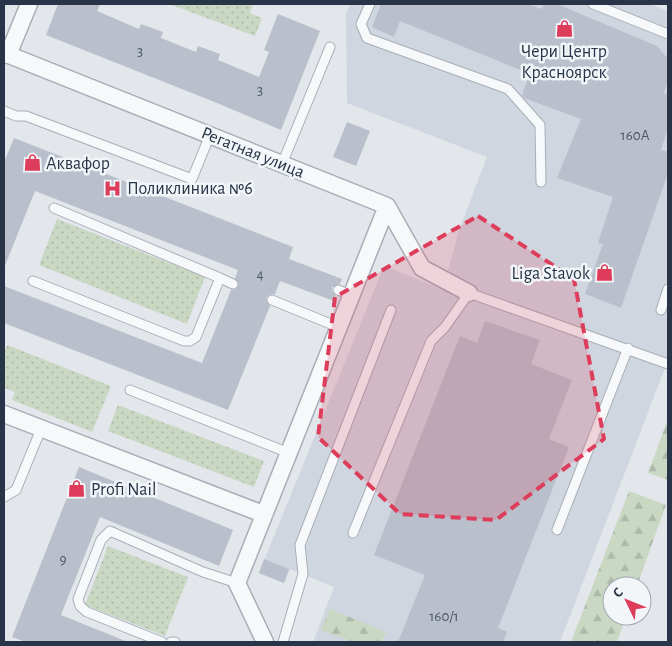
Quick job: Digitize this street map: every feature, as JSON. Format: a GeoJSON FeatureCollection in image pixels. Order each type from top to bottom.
{"type":"FeatureCollection","features":[{"type":"Feature","properties":{"kind":"street"},"geometry":{"type":"LineString","coordinates":[[5,57],[29,4]]}},
{"type":"Feature","properties":{"kind":"street","name":"Регатная улица"},"geometry":{"type":"LineString","coordinates":[[5,57],[210,135],[387,206]]}},
{"type":"Feature","properties":{"kind":"street"},"geometry":{"type":"LineString","coordinates":[[387,206],[422,268],[469,292]]}},
{"type":"Feature","properties":{"kind":"street"},"geometry":{"type":"LineString","coordinates":[[264,642],[237,583],[338,327],[344,293],[387,206]]}},
{"type":"Feature","properties":{"kind":"street"},"geometry":{"type":"LineString","coordinates":[[4,414],[263,514]]}},
{"type":"Feature","properties":{"kind":"lane"},"geometry":{"type":"LineString","coordinates":[[370,4],[361,24],[367,38],[508,89],[540,125],[540,182]]}},
{"type":"Feature","properties":{"kind":"lane"},"geometry":{"type":"LineString","coordinates":[[592,4],[668,34]]}},
{"type":"Feature","properties":{"kind":"lane"},"geometry":{"type":"LineString","coordinates":[[282,164],[330,48]]}},
{"type":"Feature","properties":{"kind":"lane"},"geometry":{"type":"LineString","coordinates":[[4,111],[16,116],[26,116],[192,179],[210,135]]}},
{"type":"Feature","properties":{"kind":"lane"},"geometry":{"type":"LineString","coordinates":[[54,208],[233,284]]}},
{"type":"Feature","properties":{"kind":"lane"},"geometry":{"type":"LineString","coordinates":[[33,281],[190,342],[196,337],[220,278]]}},
{"type":"Feature","properties":{"kind":"lane"},"geometry":{"type":"LineString","coordinates":[[661,310],[668,289]]}},
{"type":"Feature","properties":{"kind":"lane"},"geometry":{"type":"LineString","coordinates":[[353,533],[431,341],[445,327],[469,292],[668,364]]}},
{"type":"Feature","properties":{"kind":"lane"},"geometry":{"type":"LineString","coordinates":[[272,300],[338,327]]}},
{"type":"Feature","properties":{"kind":"lane"},"geometry":{"type":"LineString","coordinates":[[283,642],[303,574],[300,545],[391,310]]}},
{"type":"Feature","properties":{"kind":"lane"},"geometry":{"type":"LineString","coordinates":[[557,530],[628,348]]}},
{"type":"Feature","properties":{"kind":"lane"},"geometry":{"type":"LineString","coordinates":[[130,390],[288,453]]}},
{"type":"Feature","properties":{"kind":"lane"},"geometry":{"type":"LineString","coordinates":[[4,497],[16,490],[41,429]]}},
{"type":"Feature","properties":{"kind":"lane"},"geometry":{"type":"LineString","coordinates":[[162,642],[87,612],[80,606],[78,599],[101,540],[110,531],[203,572],[237,583]]}},
{"type":"Feature","properties":{"kind":"highlighted area"},"geometry":{"type":"Polygon","coordinates":[[[478,216],[574,279],[604,439],[496,520],[400,514],[318,437],[335,297],[478,216]]]}},
{"type":"Feature","properties":{"kind":"shaded area"},"geometry":{"type":"Polygon","coordinates":[[[350,4],[650,4],[668,11],[668,360],[560,642],[313,642],[334,587],[290,569],[284,583],[259,573],[384,266],[443,289],[459,230],[487,157],[347,103],[346,13],[350,4]]]}},
{"type":"Feature","properties":{"kind":"green space"},"geometry":{"type":"Polygon","coordinates":[[[169,4],[253,4],[250,13],[262,18],[255,36],[169,4]]]}},
{"type":"Feature","properties":{"kind":"green space"},"geometry":{"type":"Polygon","coordinates":[[[57,219],[205,277],[187,324],[39,265],[57,219]]]}},
{"type":"Feature","properties":{"kind":"green space"},"geometry":{"type":"Polygon","coordinates":[[[7,345],[111,386],[92,432],[12,400],[15,392],[4,388],[4,353],[7,345]]]}},
{"type":"Feature","properties":{"kind":"green space"},"geometry":{"type":"Polygon","coordinates":[[[118,405],[264,461],[254,487],[108,431],[118,405]]]}},
{"type":"Feature","properties":{"kind":"green space"},"geometry":{"type":"Polygon","coordinates":[[[668,419],[668,480],[648,473],[668,419]]]}},
{"type":"Feature","properties":{"kind":"green space"},"geometry":{"type":"Polygon","coordinates":[[[629,491],[666,505],[641,576],[602,576],[602,626],[623,626],[617,642],[571,642],[629,491]]]}},
{"type":"Feature","properties":{"kind":"green space"},"geometry":{"type":"Polygon","coordinates":[[[108,546],[188,577],[165,636],[85,605],[108,546]]]}},
{"type":"Feature","properties":{"kind":"green space"},"geometry":{"type":"Polygon","coordinates":[[[330,609],[386,632],[382,642],[353,642],[321,630],[330,609]]]}},
{"type":"Feature","properties":{"kind":"building"},"geometry":{"type":"Polygon","coordinates":[[[58,4],[100,4],[97,11],[139,29],[141,24],[163,32],[161,38],[196,52],[198,46],[220,54],[218,60],[259,77],[269,52],[264,50],[278,14],[320,31],[281,130],[46,35],[58,4]]]}},
{"type":"Feature","properties":{"kind":"building"},"geometry":{"type":"Polygon","coordinates":[[[381,4],[527,4],[542,9],[544,4],[557,4],[657,46],[668,59],[668,81],[664,93],[668,95],[668,128],[661,150],[668,152],[668,173],[621,308],[585,294],[603,244],[598,243],[613,197],[557,178],[581,119],[524,98],[522,95],[530,74],[400,21],[394,37],[372,27],[381,4]]]}},
{"type":"Feature","properties":{"kind":"building"},"geometry":{"type":"Polygon","coordinates":[[[347,122],[370,131],[356,166],[333,157],[347,122]]]}},
{"type":"Feature","properties":{"kind":"building"},"geometry":{"type":"Polygon","coordinates":[[[14,138],[293,247],[289,259],[342,279],[340,284],[332,287],[332,291],[336,296],[334,301],[280,281],[275,294],[269,295],[266,298],[270,306],[228,410],[4,323],[4,286],[202,363],[231,290],[236,289],[239,284],[235,278],[238,270],[35,191],[4,268],[4,162],[14,138]]]}},
{"type":"Feature","properties":{"kind":"building"},"geometry":{"type":"Polygon","coordinates":[[[485,321],[540,340],[531,364],[572,380],[549,439],[569,447],[498,628],[507,632],[503,642],[398,642],[425,575],[374,555],[460,336],[477,343],[485,321]]]}},
{"type":"Feature","properties":{"kind":"building"},"geometry":{"type":"Polygon","coordinates":[[[79,467],[233,530],[219,566],[100,517],[61,615],[128,642],[26,642],[12,637],[79,467]]]}},
{"type":"Feature","properties":{"kind":"building"},"geometry":{"type":"Polygon","coordinates":[[[264,559],[289,569],[284,583],[259,573],[264,559]]]}},
{"type":"Feature","properties":{"kind":"place","name":"Чери Центр Красноярск"},"geometry":{"type":"Point","coordinates":[564,28]}},
{"type":"Feature","properties":{"kind":"place","name":"Аквафор"},"geometry":{"type":"Point","coordinates":[32,163]}},
{"type":"Feature","properties":{"kind":"place","name":"Поликлиника №6"},"geometry":{"type":"Point","coordinates":[113,188]}},
{"type":"Feature","properties":{"kind":"place","name":"Liga Stavok"},"geometry":{"type":"Point","coordinates":[604,273]}},
{"type":"Feature","properties":{"kind":"place","name":"Profi Nail"},"geometry":{"type":"Point","coordinates":[77,489]}}]}
